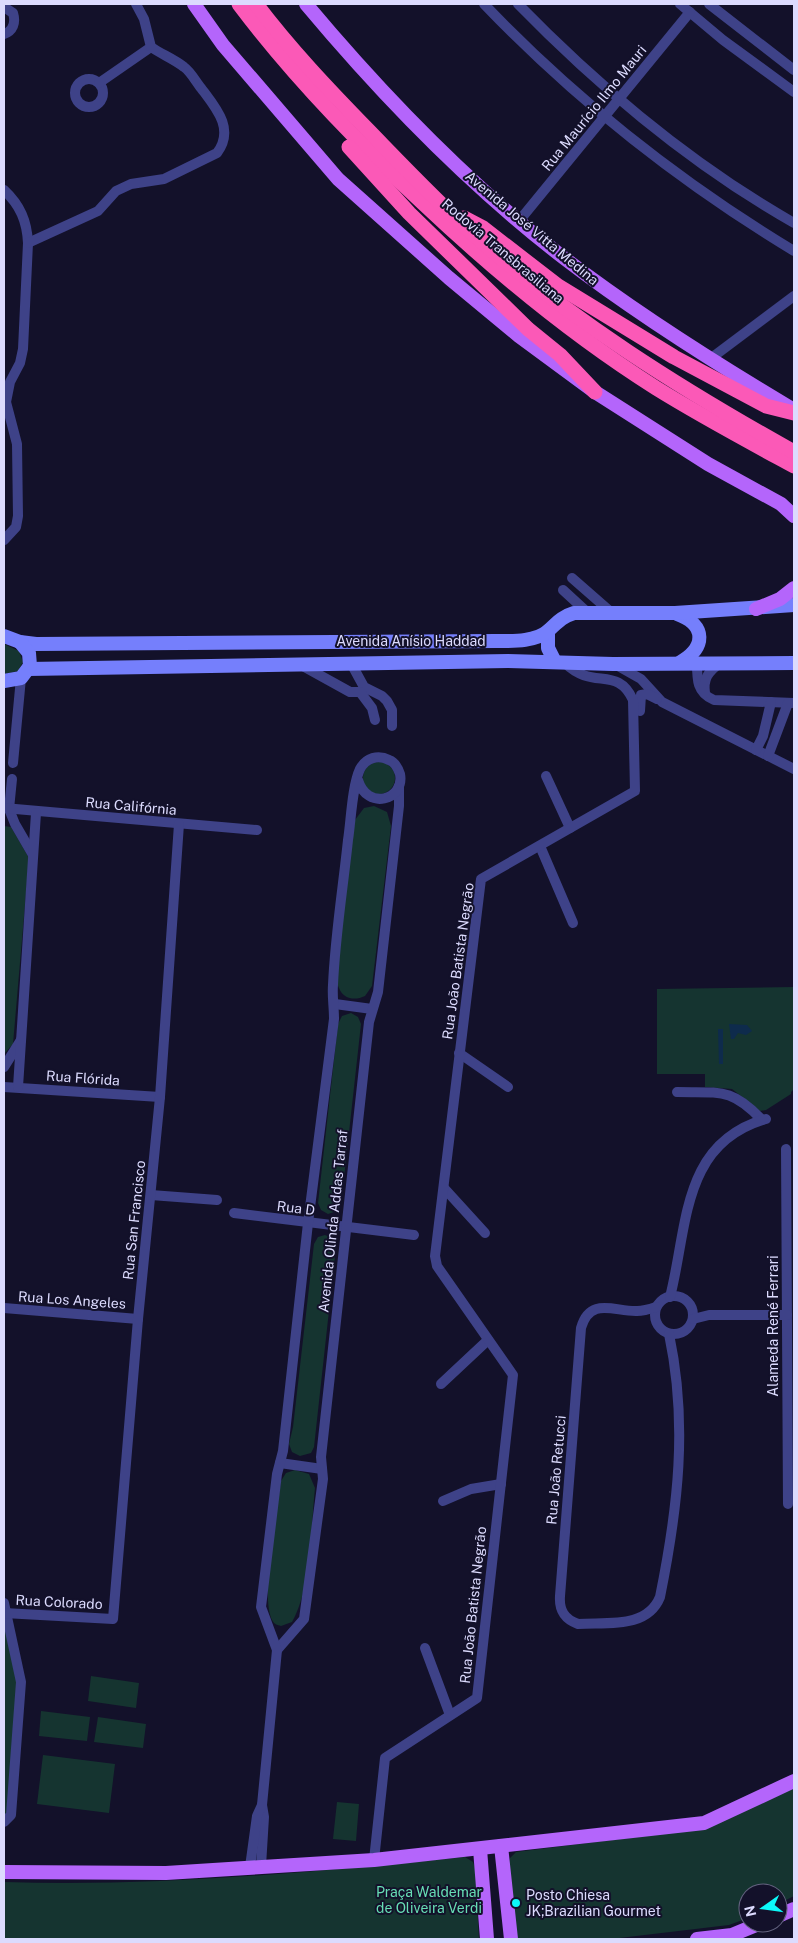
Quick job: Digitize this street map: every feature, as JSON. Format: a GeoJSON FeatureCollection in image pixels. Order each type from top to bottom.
{"type":"FeatureCollection","features":[{"type":"Feature","properties":{"kind":"highway","name":"Rodovia Transbrasiliana"},"geometry":{"type":"LineString","coordinates":[[239,4],[314,96],[366,150],[451,230],[518,289],[607,355],[656,388],[724,429],[794,466]]}},
{"type":"Feature","properties":{"kind":"highway","name":"Rodovia Transbrasiliana"},"geometry":{"type":"LineString","coordinates":[[256,4],[323,84],[447,209],[505,260],[588,324],[681,387],[794,452]]}},
{"type":"Feature","properties":{"kind":"highway"},"geometry":{"type":"LineString","coordinates":[[262,34],[276,64],[409,213],[528,329],[560,355],[595,392]]}},
{"type":"Feature","properties":{"kind":"highway"},"geometry":{"type":"LineString","coordinates":[[447,209],[483,228],[558,286],[674,357],[766,406],[794,412]]}},
{"type":"Feature","properties":{"kind":"main road"},"geometry":{"type":"LineString","coordinates":[[194,4],[223,45],[338,179],[449,278],[519,336],[595,392],[708,464],[781,504],[794,516]]}},
{"type":"Feature","properties":{"kind":"main road","name":"Avenida José Vitta Medina"},"geometry":{"type":"LineString","coordinates":[[306,4],[352,59],[427,138],[519,221],[615,296],[794,412]]}},
{"type":"Feature","properties":{"kind":"main road"},"geometry":{"type":"LineString","coordinates":[[756,609],[780,599],[794,588]]}},
{"type":"Feature","properties":{"kind":"main road","name":"Avenida Anísio Haddad"},"geometry":{"type":"LineString","coordinates":[[4,636],[20,642],[496,641],[530,639],[548,631],[555,622],[566,615],[588,613],[675,613],[794,606]]}},
{"type":"Feature","properties":{"kind":"main road"},"geometry":{"type":"LineString","coordinates":[[675,613],[696,626],[700,638],[697,663]]}},
{"type":"Feature","properties":{"kind":"main road"},"geometry":{"type":"LineString","coordinates":[[548,631],[548,648],[560,662]]}},
{"type":"Feature","properties":{"kind":"main road"},"geometry":{"type":"LineString","coordinates":[[20,642],[29,653],[24,674]]}},
{"type":"Feature","properties":{"kind":"main road"},"geometry":{"type":"LineString","coordinates":[[680,663],[699,646]]}},
{"type":"Feature","properties":{"kind":"main road","name":"Avenida Anísio Haddad"},"geometry":{"type":"LineString","coordinates":[[4,681],[24,674],[303,666],[560,662],[613,664],[794,663]]}},
{"type":"Feature","properties":{"kind":"main road"},"geometry":{"type":"LineString","coordinates":[[4,1872],[166,1872],[374,1860],[704,1823],[794,1780]]}},
{"type":"Feature","properties":{"kind":"main road"},"geometry":{"type":"LineString","coordinates":[[501,1846],[511,1939]]}},
{"type":"Feature","properties":{"kind":"main road"},"geometry":{"type":"LineString","coordinates":[[480,1848],[487,1939]]}},
{"type":"Feature","properties":{"kind":"main road"},"geometry":{"type":"LineString","coordinates":[[698,1939],[738,1933]]}},
{"type":"Feature","properties":{"kind":"street"},"geometry":{"type":"LineString","coordinates":[[28,243],[98,210],[116,192],[131,184],[164,179],[217,153],[222,146],[225,135],[224,123],[218,111],[186,68],[151,47],[144,19],[136,4]]}},
{"type":"Feature","properties":{"kind":"street"},"geometry":{"type":"LineString","coordinates":[[484,4],[547,66],[604,117],[704,193],[794,251]]}},
{"type":"Feature","properties":{"kind":"street"},"geometry":{"type":"LineString","coordinates":[[518,4],[562,48],[619,98],[702,163],[794,223]]}},
{"type":"Feature","properties":{"kind":"street"},"geometry":{"type":"LineString","coordinates":[[680,4],[794,92]]}},
{"type":"Feature","properties":{"kind":"street"},"geometry":{"type":"LineString","coordinates":[[708,4],[720,7],[794,70]]}},
{"type":"Feature","properties":{"kind":"street"},"geometry":{"type":"LineString","coordinates":[[4,6],[13,13],[15,22],[11,31],[4,34]]}},
{"type":"Feature","properties":{"kind":"street","name":"Rua Maurício Ilmo Mauri"},"geometry":{"type":"LineString","coordinates":[[519,221],[690,12]]}},
{"type":"Feature","properties":{"kind":"street"},"geometry":{"type":"LineString","coordinates":[[99,83],[151,47]]}},
{"type":"Feature","properties":{"kind":"street"},"geometry":{"type":"LineString","coordinates":[[4,190],[23,214],[27,226],[28,243],[23,349],[20,363],[10,382],[6,402],[17,444],[18,516],[16,527],[4,540]]}},
{"type":"Feature","properties":{"kind":"street"},"geometry":{"type":"LineString","coordinates":[[4,204],[23,214]]}},
{"type":"Feature","properties":{"kind":"street"},"geometry":{"type":"LineString","coordinates":[[710,359],[794,296]]}},
{"type":"Feature","properties":{"kind":"street"},"geometry":{"type":"LineString","coordinates":[[572,578],[612,613]]}},
{"type":"Feature","properties":{"kind":"street"},"geometry":{"type":"LineString","coordinates":[[563,590],[588,613]]}},
{"type":"Feature","properties":{"kind":"street"},"geometry":{"type":"LineString","coordinates":[[560,662],[579,675],[621,682],[637,701],[641,695],[645,694],[794,769]]}},
{"type":"Feature","properties":{"kind":"street"},"geometry":{"type":"LineString","coordinates":[[697,663],[698,684],[706,696],[714,700],[791,703],[768,756]]}},
{"type":"Feature","properties":{"kind":"street"},"geometry":{"type":"LineString","coordinates":[[613,664],[641,679],[662,702]]}},
{"type":"Feature","properties":{"kind":"street"},"geometry":{"type":"LineString","coordinates":[[706,696],[704,687],[707,675],[720,664]]}},
{"type":"Feature","properties":{"kind":"street"},"geometry":{"type":"LineString","coordinates":[[352,665],[358,690],[373,719],[390,709]]}},
{"type":"Feature","properties":{"kind":"street"},"geometry":{"type":"LineString","coordinates":[[303,666],[358,690],[382,696],[390,709],[390,726]]}},
{"type":"Feature","properties":{"kind":"street"},"geometry":{"type":"LineString","coordinates":[[13,763],[24,674]]}},
{"type":"Feature","properties":{"kind":"street","name":"Rua João Batista Negrão"},"geometry":{"type":"LineString","coordinates":[[374,1860],[385,1758],[477,1698],[513,1375],[437,1266],[435,1248],[482,879],[635,791],[636,745],[639,741],[636,722],[637,701]]}},
{"type":"Feature","properties":{"kind":"street"},"geometry":{"type":"LineString","coordinates":[[756,750],[763,736],[771,702]]}},
{"type":"Feature","properties":{"kind":"street"},"geometry":{"type":"LineString","coordinates":[[374,757],[391,760],[398,767],[400,777],[399,786],[394,794],[376,799],[367,796],[361,789],[358,780],[359,770],[365,762],[374,757]]}},
{"type":"Feature","properties":{"kind":"street"},"geometry":{"type":"LineString","coordinates":[[546,776],[570,828]]}},
{"type":"Feature","properties":{"kind":"street"},"geometry":{"type":"LineString","coordinates":[[12,780],[7,809],[33,856]]}},
{"type":"Feature","properties":{"kind":"street","name":"Avenida Olinda Addas Tarraf"},"geometry":{"type":"LineString","coordinates":[[256,1867],[257,1845],[264,1817],[262,1805],[277,1650],[262,1607],[276,1474],[283,1451],[334,1004],[334,977],[352,804],[358,780]]}},
{"type":"Feature","properties":{"kind":"street","name":"Avenida Olinda Addas Tarraf"},"geometry":{"type":"LineString","coordinates":[[277,1650],[304,1618],[323,1479],[321,1457],[346,1228],[369,1022],[378,992],[399,806],[399,786]]}},
{"type":"Feature","properties":{"kind":"street","name":"Rua Califórnia"},"geometry":{"type":"LineString","coordinates":[[7,809],[36,813],[257,830]]}},
{"type":"Feature","properties":{"kind":"street"},"geometry":{"type":"LineString","coordinates":[[18,1087],[23,1036],[36,813]]}},
{"type":"Feature","properties":{"kind":"street","name":"Rua San Francisco"},"geometry":{"type":"LineString","coordinates":[[113,1619],[138,1319],[160,1097],[179,824]]}},
{"type":"Feature","properties":{"kind":"street"},"geometry":{"type":"LineString","coordinates":[[540,846],[573,922]]}},
{"type":"Feature","properties":{"kind":"street"},"geometry":{"type":"LineString","coordinates":[[334,1004],[372,1009]]}},
{"type":"Feature","properties":{"kind":"street"},"geometry":{"type":"LineString","coordinates":[[4,1067],[23,1036]]}},
{"type":"Feature","properties":{"kind":"street","name":"Rua João Batista Negrão"},"geometry":{"type":"LineString","coordinates":[[459,1053],[508,1088]]}},
{"type":"Feature","properties":{"kind":"street","name":"Rua Flórida"},"geometry":{"type":"LineString","coordinates":[[4,1086],[160,1097]]}},
{"type":"Feature","properties":{"kind":"street"},"geometry":{"type":"LineString","coordinates":[[674,1297],[681,1228],[696,1183],[708,1158],[729,1136],[741,1128],[764,1119],[748,1105],[726,1092],[677,1092]]}},
{"type":"Feature","properties":{"kind":"street","name":"Alameda René Ferrari"},"geometry":{"type":"LineString","coordinates":[[786,1149],[788,1504]]}},
{"type":"Feature","properties":{"kind":"street"},"geometry":{"type":"LineString","coordinates":[[444,1188],[485,1233]]}},
{"type":"Feature","properties":{"kind":"street"},"geometry":{"type":"LineString","coordinates":[[151,1196],[217,1200]]}},
{"type":"Feature","properties":{"kind":"street","name":"Rua D"},"geometry":{"type":"LineString","coordinates":[[234,1213],[414,1235]]}},
{"type":"Feature","properties":{"kind":"street"},"geometry":{"type":"LineString","coordinates":[[638,1311],[655,1321],[660,1329],[673,1334],[688,1330],[693,1314],[687,1301],[674,1297],[662,1300],[656,1307],[655,1321]]}},
{"type":"Feature","properties":{"kind":"street","name":"Rua João Retucci"},"geometry":{"type":"LineString","coordinates":[[638,1311],[604,1307],[591,1312],[581,1328],[560,1596],[563,1614],[569,1621],[578,1624],[642,1618],[656,1606],[660,1597],[673,1534],[679,1466],[680,1434],[673,1334]]}},
{"type":"Feature","properties":{"kind":"street"},"geometry":{"type":"LineString","coordinates":[[638,1311],[656,1307]]}},
{"type":"Feature","properties":{"kind":"street","name":"Rua Los Angeles"},"geometry":{"type":"LineString","coordinates":[[4,1308],[138,1319]]}},
{"type":"Feature","properties":{"kind":"street"},"geometry":{"type":"LineString","coordinates":[[693,1314],[787,1315]]}},
{"type":"Feature","properties":{"kind":"street"},"geometry":{"type":"LineString","coordinates":[[441,1384],[488,1340]]}},
{"type":"Feature","properties":{"kind":"street"},"geometry":{"type":"LineString","coordinates":[[280,1462],[322,1469]]}},
{"type":"Feature","properties":{"kind":"street"},"geometry":{"type":"LineString","coordinates":[[443,1501],[471,1489],[501,1484]]}},
{"type":"Feature","properties":{"kind":"street"},"geometry":{"type":"LineString","coordinates":[[4,1822],[11,1815],[21,1682],[5,1609]]}},
{"type":"Feature","properties":{"kind":"street","name":"Rua Colorado"},"geometry":{"type":"LineString","coordinates":[[5,1609],[113,1619]]}},
{"type":"Feature","properties":{"kind":"street","name":"Rua João Batista Negrão"},"geometry":{"type":"LineString","coordinates":[[425,1648],[450,1714]]}},
{"type":"Feature","properties":{"kind":"green space"},"geometry":{"type":"Polygon","coordinates":[[[4,644],[19,651],[23,662],[18,671],[4,674],[4,644]]]}},
{"type":"Feature","properties":{"kind":"green space"},"geometry":{"type":"Polygon","coordinates":[[[379,762],[385,763],[390,767],[394,772],[394,784],[390,789],[385,793],[379,794],[373,793],[368,789],[364,784],[363,778],[364,772],[368,767],[373,763],[379,762]]]}},
{"type":"Feature","properties":{"kind":"green space"},"geometry":{"type":"Polygon","coordinates":[[[374,806],[387,812],[391,826],[372,986],[365,996],[353,999],[343,995],[339,988],[337,977],[339,934],[355,820],[364,808],[374,806]]]}},
{"type":"Feature","properties":{"kind":"green space"},"geometry":{"type":"Polygon","coordinates":[[[4,826],[11,827],[29,858],[13,1044],[4,1054],[4,826]]]}},
{"type":"Feature","properties":{"kind":"green space"},"geometry":{"type":"Polygon","coordinates":[[[794,987],[794,1089],[791,1094],[766,1110],[760,1111],[732,1089],[705,1087],[705,1074],[657,1074],[657,989],[794,987]]]}},
{"type":"Feature","properties":{"kind":"green space"},"geometry":{"type":"Polygon","coordinates":[[[351,1013],[358,1017],[361,1024],[341,1205],[337,1211],[328,1214],[321,1210],[318,1203],[338,1024],[342,1016],[351,1013]]]}},
{"type":"Feature","properties":{"kind":"green space"},"geometry":{"type":"Polygon","coordinates":[[[325,1235],[334,1239],[336,1247],[314,1447],[311,1453],[300,1456],[292,1452],[289,1444],[293,1427],[314,1244],[318,1237],[325,1235]]]}},
{"type":"Feature","properties":{"kind":"green space"},"geometry":{"type":"Polygon","coordinates":[[[295,1470],[309,1474],[315,1488],[311,1539],[307,1576],[298,1609],[292,1622],[281,1626],[273,1621],[269,1608],[269,1573],[281,1481],[286,1473],[295,1470]]]}},
{"type":"Feature","properties":{"kind":"green space"},"geometry":{"type":"Polygon","coordinates":[[[4,1618],[17,1683],[8,1813],[4,1815],[4,1618]]]}},
{"type":"Feature","properties":{"kind":"green space"},"geometry":{"type":"Polygon","coordinates":[[[91,1676],[139,1683],[136,1708],[88,1701],[91,1676]]]}},
{"type":"Feature","properties":{"kind":"green space"},"geometry":{"type":"Polygon","coordinates":[[[41,1711],[90,1717],[87,1741],[39,1736],[41,1711]]]}},
{"type":"Feature","properties":{"kind":"green space"},"geometry":{"type":"Polygon","coordinates":[[[98,1717],[146,1724],[143,1748],[94,1742],[98,1717]]]}},
{"type":"Feature","properties":{"kind":"green space"},"geometry":{"type":"Polygon","coordinates":[[[43,1755],[115,1764],[109,1813],[37,1804],[43,1755]]]}},
{"type":"Feature","properties":{"kind":"green space"},"geometry":{"type":"Polygon","coordinates":[[[794,1786],[794,1896],[788,1899],[788,1883],[738,1883],[738,1922],[729,1925],[611,1939],[516,1939],[509,1864],[510,1858],[516,1852],[700,1829],[794,1786]]]}},
{"type":"Feature","properties":{"kind":"green space"},"geometry":{"type":"Polygon","coordinates":[[[337,1802],[359,1804],[356,1841],[333,1839],[337,1802]]]}},
{"type":"Feature","properties":{"kind":"green space","name":"Praça Waldemar de Oliveira Verdi"},"geometry":{"type":"Polygon","coordinates":[[[465,1857],[473,1862],[475,1867],[479,1939],[4,1939],[4,1882],[119,1882],[235,1877],[465,1857]]]}},
{"type":"Feature","properties":{"kind":"water"},"geometry":{"type":"Polygon","coordinates":[[[729,1024],[747,1025],[752,1031],[746,1035],[738,1033],[734,1039],[731,1039],[729,1024]]]}},
{"type":"Feature","properties":{"kind":"water"},"geometry":{"type":"Polygon","coordinates":[[[718,1029],[723,1029],[723,1064],[719,1064],[718,1029]]]}},
{"type":"Feature","properties":{"kind":"place","name":"Posto Chiesa JK;Brazilian Gourmet"},"geometry":{"type":"Point","coordinates":[516,1903]}}]}
